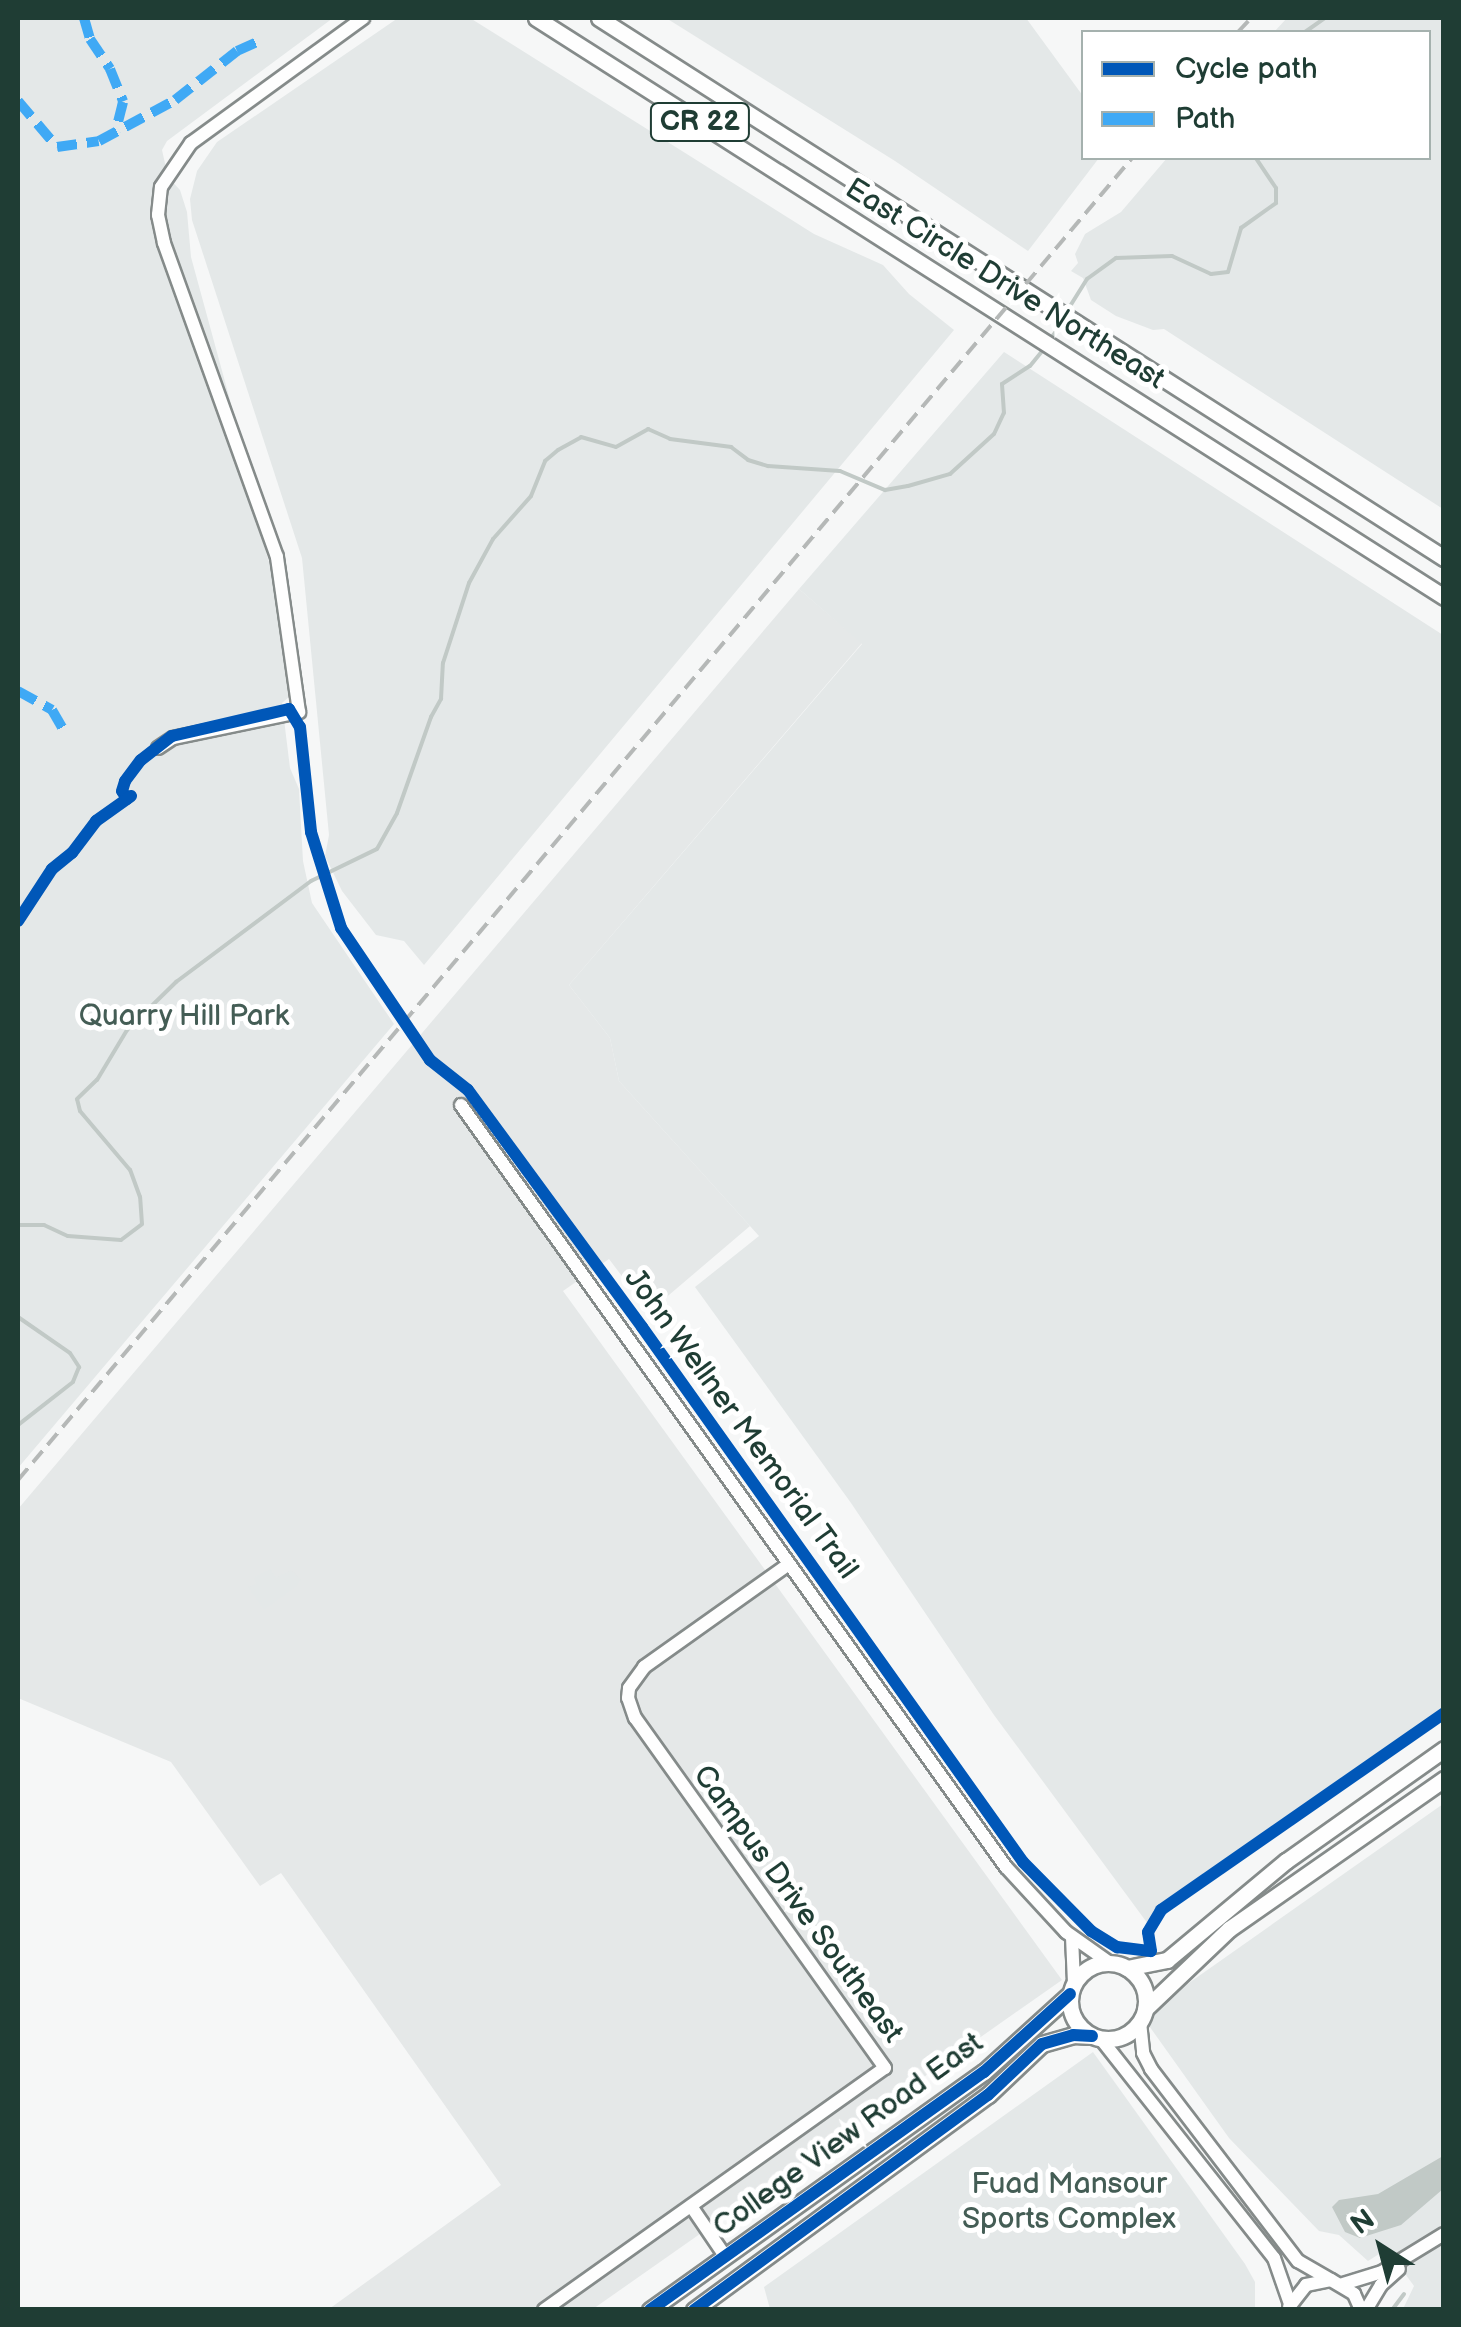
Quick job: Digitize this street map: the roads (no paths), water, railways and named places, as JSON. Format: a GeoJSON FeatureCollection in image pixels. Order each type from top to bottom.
{"type":"FeatureCollection","features":[{"type":"Feature","properties":{"kind":"main road","name":"East Circle Drive Northeast"},"geometry":{"type":"LineString","coordinates":[[536,18],[1444,597]]}},
{"type":"Feature","properties":{"kind":"main road","name":"East Circle Drive Northeast"},"geometry":{"type":"LineString","coordinates":[[599,18],[1444,558]]}},
{"type":"Feature","properties":{"kind":"main road"},"geometry":{"type":"LineString","coordinates":[[1444,1749],[1254,1884],[1167,1960],[1128,1968],[1110,1963],[1096,1965],[1072,1988],[1074,2018],[1096,2037],[1123,2036],[1229,1929],[1444,1779]]}},
{"type":"Feature","properties":{"kind":"main road"},"geometry":{"type":"LineString","coordinates":[[1128,1968],[1143,1986],[1143,2016]]}},
{"type":"Feature","properties":{"kind":"main road","name":"College View Road East"},"geometry":{"type":"LineString","coordinates":[[650,2310],[984,2072],[1072,1988]]}},
{"type":"Feature","properties":{"kind":"main road","name":"College View Road East"},"geometry":{"type":"LineString","coordinates":[[694,2310],[988,2095],[1042,2044],[1073,2035],[1096,2037]]}},
{"type":"Feature","properties":{"kind":"street"},"geometry":{"type":"LineString","coordinates":[[158,748],[174,738],[299,712],[277,556],[164,243],[158,215],[161,187],[191,143],[363,18]]}},
{"type":"Feature","properties":{"kind":"street"},"geometry":{"type":"LineString","coordinates":[[461,1105],[1006,1866],[1072,1937],[1110,1963]]}},
{"type":"Feature","properties":{"kind":"street","name":"Campus Drive Southeast"},"geometry":{"type":"LineString","coordinates":[[544,2310],[885,2068],[629,1706],[628,1688],[644,1667],[790,1564]]}},
{"type":"Feature","properties":{"kind":"street"},"geometry":{"type":"LineString","coordinates":[[1072,1937],[1072,1988]]}},
{"type":"Feature","properties":{"kind":"street"},"geometry":{"type":"LineString","coordinates":[[1143,2016],[1144,2053],[1151,2068],[1298,2261],[1354,2294],[1363,2310],[1380,2286],[1418,2252]]}},
{"type":"Feature","properties":{"kind":"street"},"geometry":{"type":"LineString","coordinates":[[1096,2037],[1274,2258],[1289,2307]]}},
{"type":"Feature","properties":{"kind":"street"},"geometry":{"type":"LineString","coordinates":[[691,2206],[725,2256]]}},
{"type":"Feature","properties":{"kind":"street"},"geometry":{"type":"LineString","coordinates":[[1289,2307],[1306,2284],[1380,2273],[1444,2234]]}},
{"type":"Feature","properties":{"kind":"waterway"},"geometry":{"type":"LineString","coordinates":[[1308,30],[1325,18]]}},
{"type":"Feature","properties":{"kind":"waterway"},"geometry":{"type":"LineString","coordinates":[[1444,75],[1444,91]]}},
{"type":"Feature","properties":{"kind":"waterway"},"geometry":{"type":"LineString","coordinates":[[1067,311],[1087,279],[1116,258],[1172,256],[1211,274],[1228,272],[1241,228],[1276,203],[1276,188],[1257,160]]}},
{"type":"Feature","properties":{"kind":"waterway"},"geometry":{"type":"LineString","coordinates":[[1049,341],[1064,320]]}},
{"type":"Feature","properties":{"kind":"waterway"},"geometry":{"type":"LineString","coordinates":[[18,1225],[44,1225],[68,1236],[121,1240],[142,1224],[140,1197],[130,1170],[80,1111],[77,1099],[97,1080],[127,1030],[176,982],[311,881],[377,849],[397,813],[441,699],[443,663],[469,583],[493,539],[531,496],[545,461],[581,437],[616,447],[648,429],[670,439],[731,447],[748,460],[768,466],[840,471],[885,490],[908,486],[950,474],[994,434],[1004,413],[1002,384],[1030,366],[1044,349]]}},
{"type":"Feature","properties":{"kind":"waterway"},"geometry":{"type":"LineString","coordinates":[[18,1317],[70,1353],[79,1367],[73,1382],[18,1425]]}},
{"type":"Feature","properties":{"kind":"waterway"},"geometry":{"type":"LineString","coordinates":[[1392,2310],[1404,2294]]}},
{"type":"Feature","properties":{"kind":"railway"},"geometry":{"type":"LineString","coordinates":[[1240,30],[1251,18]]}},
{"type":"Feature","properties":{"kind":"railway"},"geometry":{"type":"LineString","coordinates":[[18,1480],[1130,160]]}},
{"type":"Feature","properties":{"kind":"park label","name":"Quarry Hill Park"},"geometry":{"type":"Point","coordinates":[184,1016]}},
{"type":"Feature","properties":{"kind":"park label","name":"Fuad Mansour Sports Complex"},"geometry":{"type":"Point","coordinates":[1069,2201]}}]}
